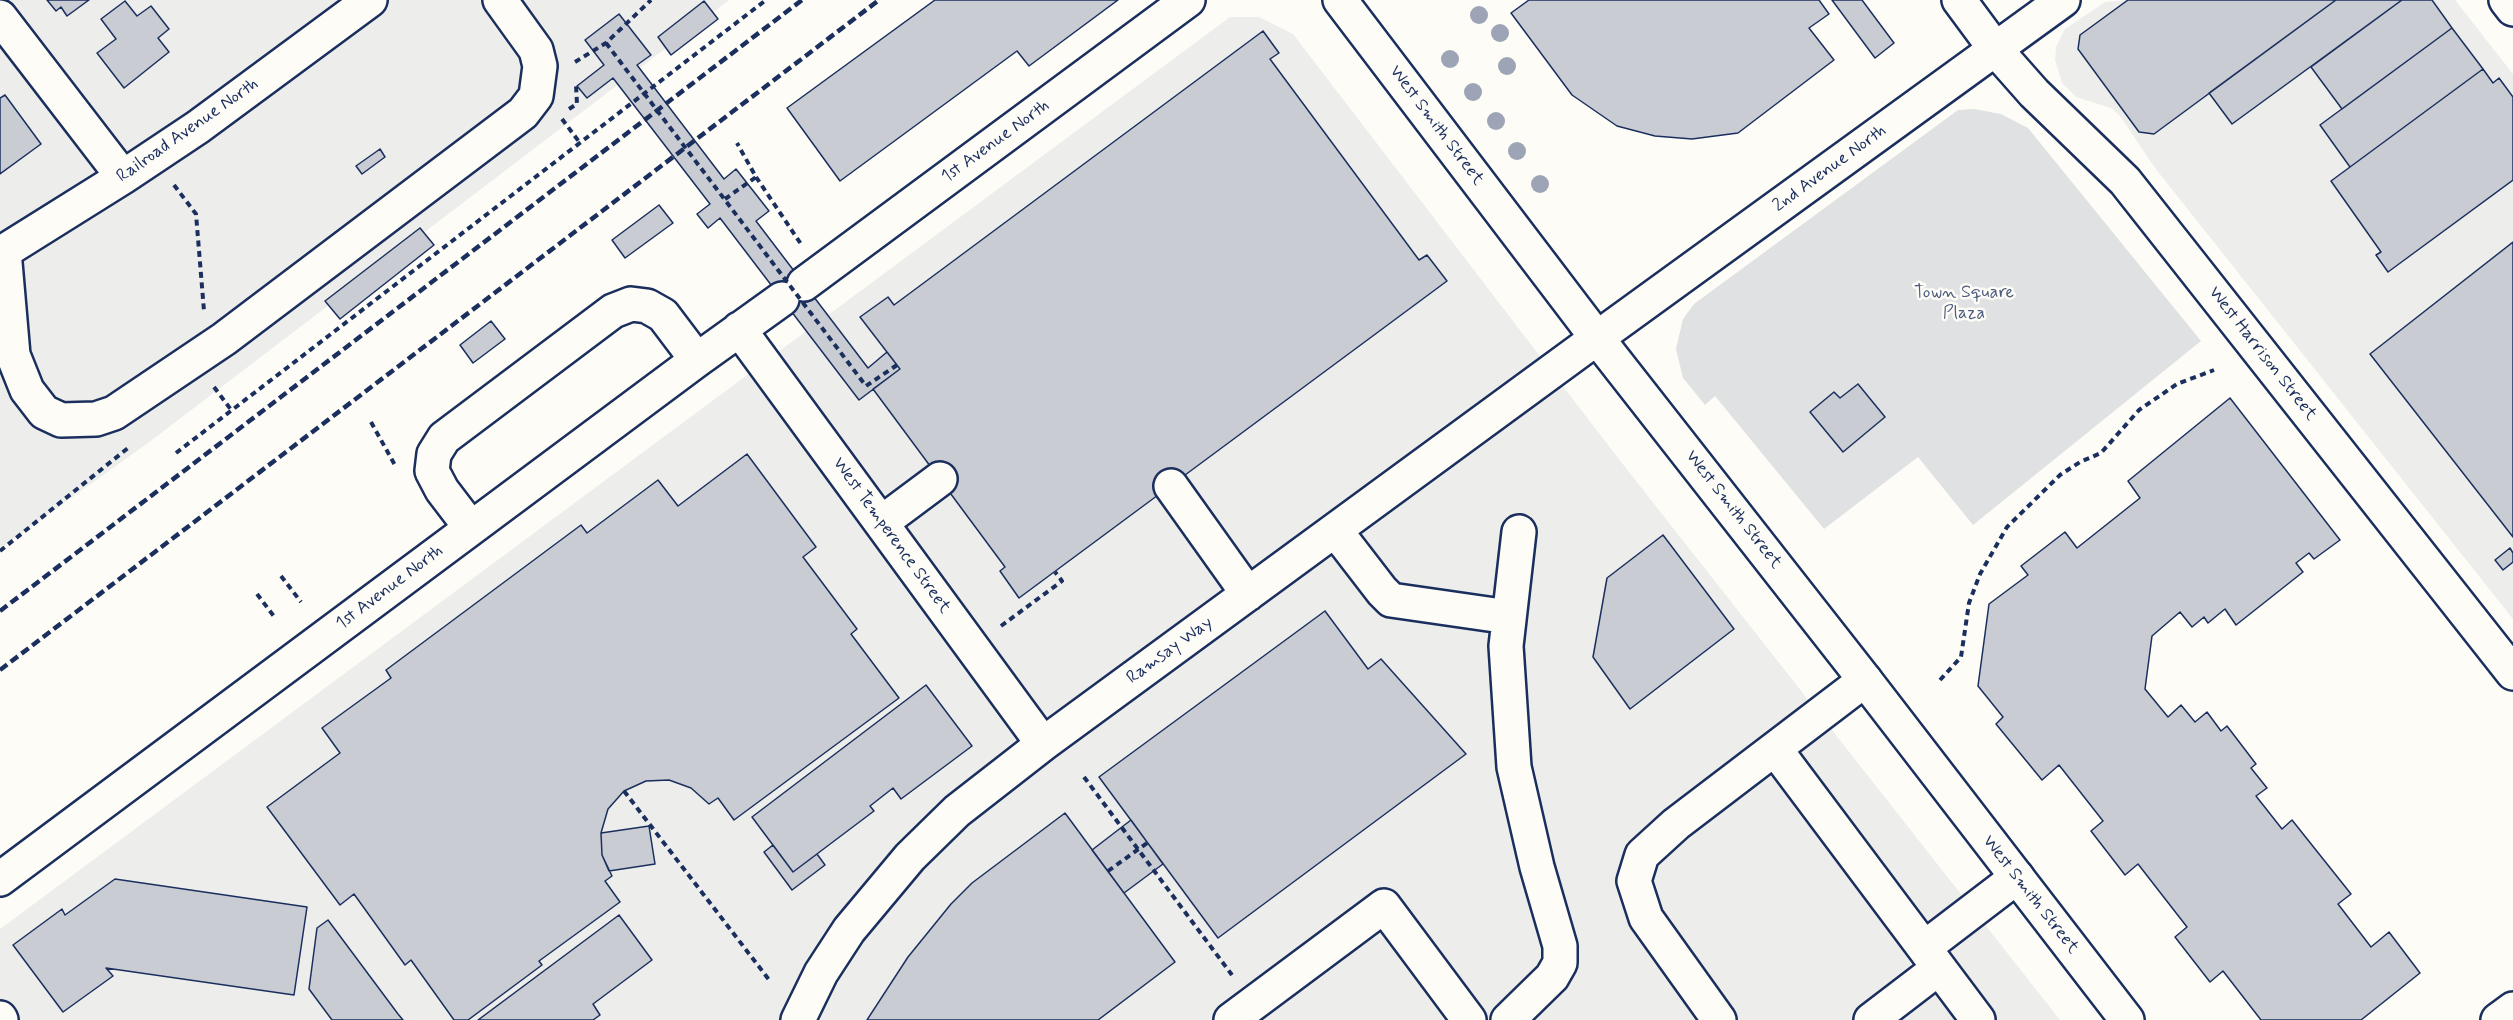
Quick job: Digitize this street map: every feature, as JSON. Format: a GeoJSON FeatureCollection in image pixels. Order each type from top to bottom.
{"type":"FeatureCollection","features":[{"type":"Feature","properties":{"kind":"street","name":"Railroad Avenue North"},"geometry":{"type":"LineString","coordinates":[[2,253],[198,127],[370,0]]}},
{"type":"Feature","properties":{"kind":"street"},"geometry":{"type":"LineString","coordinates":[[2,253],[13,355],[27,390],[44,412],[61,420],[96,419],[114,413],[224,339],[523,113],[536,96],[540,66],[536,50],[500,0]]}},
{"type":"Feature","properties":{"kind":"street","name":"1st Avenue North"},"geometry":{"type":"LineString","coordinates":[[0,879],[739,328],[802,285],[1188,0]]}},
{"type":"Feature","properties":{"kind":"street","name":"West Smith Street"},"geometry":{"type":"LineString","coordinates":[[1340,0],[1597,338],[2127,1020]]}},
{"type":"Feature","properties":{"kind":"street","name":"West Harrison Street"},"geometry":{"type":"LineString","coordinates":[[1959,0],[1996,50],[2034,93],[2125,181],[2513,673]]}},
{"type":"Feature","properties":{"kind":"street","name":"2nd Avenue North"},"geometry":{"type":"LineString","coordinates":[[1597,338],[2063,0]]}},
{"type":"Feature","properties":{"kind":"street"},"geometry":{"type":"LineString","coordinates":[[2506,0],[2513,9]]}},
{"type":"Feature","properties":{"kind":"street"},"geometry":{"type":"LineString","coordinates":[[0,17],[123,177]]}},
{"type":"Feature","properties":{"kind":"street"},"geometry":{"type":"LineString","coordinates":[[471,528],[442,490],[432,471],[434,454],[444,438],[613,311],[631,304],[647,306],[663,315],[697,360]]}},
{"type":"Feature","properties":{"kind":"street","name":"West Temperence Street"},"geometry":{"type":"LineString","coordinates":[[739,328],[1043,744]]}},
{"type":"Feature","properties":{"kind":"street","name":"Ramsay Way"},"geometry":{"type":"LineString","coordinates":[[798,1020],[821,973],[849,930],[910,857],[957,811],[1043,744],[1597,338]]}},
{"type":"Feature","properties":{"kind":"street"},"geometry":{"type":"LineString","coordinates":[[881,523],[940,479]]}},
{"type":"Feature","properties":{"kind":"street"},"geometry":{"type":"LineString","coordinates":[[1171,486],[1248,594]]}},
{"type":"Feature","properties":{"kind":"street"},"geometry":{"type":"LineString","coordinates":[[1335,530],[1391,600],[1509,617]]}},
{"type":"Feature","properties":{"kind":"street"},"geometry":{"type":"LineString","coordinates":[[1508,1020],[1552,977],[1560,963],[1560,946],[1537,867],[1514,767],[1506,657],[1519,532]]}},
{"type":"Feature","properties":{"kind":"street"},"geometry":{"type":"LineString","coordinates":[[1719,1020],[1646,918],[1634,881],[1642,855],[1676,824],[1865,680]]}},
{"type":"Feature","properties":{"kind":"street"},"geometry":{"type":"LineString","coordinates":[[1775,749],[1978,1020]]}},
{"type":"Feature","properties":{"kind":"street"},"geometry":{"type":"LineString","coordinates":[[1871,1020],[1931,958],[2017,877]]}},
{"type":"Feature","properties":{"kind":"street"},"geometry":{"type":"LineString","coordinates":[[1232,1020],[1384,906],[1469,1020]]}},
{"type":"Feature","properties":{"kind":"street"},"geometry":{"type":"LineString","coordinates":[[2498,1020],[2513,1009]]}},
{"type":"Feature","properties":{"kind":"path"},"geometry":{"type":"LineString","coordinates":[[574,63],[606,43],[651,0]]}},
{"type":"Feature","properties":{"kind":"path"},"geometry":{"type":"LineString","coordinates":[[176,453],[766,0]]}},
{"type":"Feature","properties":{"kind":"path"},"geometry":{"type":"LineString","coordinates":[[606,43],[866,386],[897,365]]}},
{"type":"Feature","properties":{"kind":"path"},"geometry":{"type":"LineString","coordinates":[[560,117],[580,143]]}},
{"type":"Feature","properties":{"kind":"path"},"geometry":{"type":"LineString","coordinates":[[737,143],[756,177],[802,285]]}},
{"type":"Feature","properties":{"kind":"path"},"geometry":{"type":"LineString","coordinates":[[154,157],[196,214],[204,311],[224,339]]}},
{"type":"Feature","properties":{"kind":"path"},"geometry":{"type":"LineString","coordinates":[[725,199],[756,177]]}},
{"type":"Feature","properties":{"kind":"path"},"geometry":{"type":"LineString","coordinates":[[1940,680],[1961,657],[1969,603],[1980,574],[2007,527],[2060,475],[2080,462],[2101,453],[2139,410],[2177,384],[2214,370]]}},
{"type":"Feature","properties":{"kind":"path"},"geometry":{"type":"LineString","coordinates":[[212,384],[232,411]]}},
{"type":"Feature","properties":{"kind":"path"},"geometry":{"type":"LineString","coordinates":[[1001,626],[1062,581],[1054,572]]}},
{"type":"Feature","properties":{"kind":"path"},"geometry":{"type":"LineString","coordinates":[[282,576],[301,602]]}},
{"type":"Feature","properties":{"kind":"path"},"geometry":{"type":"LineString","coordinates":[[257,594],[276,619]]}},
{"type":"Feature","properties":{"kind":"path"},"geometry":{"type":"LineString","coordinates":[[1084,777],[1233,976]]}},
{"type":"Feature","properties":{"kind":"path"},"geometry":{"type":"LineString","coordinates":[[624,791],[770,981]]}},
{"type":"Feature","properties":{"kind":"path"},"geometry":{"type":"LineString","coordinates":[[1108,872],[1147,843]]}},
{"type":"Feature","properties":{"kind":"shaded area"},"geometry":{"type":"Polygon","coordinates":[[[0,0],[729,0],[148,443],[0,549],[0,0]]]}},
{"type":"Feature","properties":{"kind":"shaded area"},"geometry":{"type":"Polygon","coordinates":[[[2127,0],[2455,0],[2513,74],[2513,619],[2155,168],[2120,116],[2111,108],[2076,97],[2062,83],[2055,60],[2056,47],[2065,29],[2105,2],[2127,0]]]}},
{"type":"Feature","properties":{"kind":"shaded area"},"geometry":{"type":"Polygon","coordinates":[[[1230,17],[1259,17],[1293,34],[1618,458],[2060,1020],[0,1020],[0,929],[1230,17]]]}},
{"type":"Feature","properties":{"kind":"green space","name":"Town Square Plaza"},"geometry":{"type":"Polygon","coordinates":[[[1974,109],[2001,114],[2028,128],[2201,341],[1973,525],[1918,457],[1824,529],[1715,396],[1705,405],[1683,378],[1676,349],[1683,319],[1694,304],[1958,110],[1974,109]]]}},
{"type":"Feature","properties":{"kind":"building"},"geometry":{"type":"Polygon","coordinates":[[[47,0],[89,0],[67,16],[61,7],[56,11],[47,0]]]}},
{"type":"Feature","properties":{"kind":"building"},"geometry":{"type":"Polygon","coordinates":[[[935,0],[1118,0],[1029,66],[1017,51],[840,181],[787,108],[935,0]]]}},
{"type":"Feature","properties":{"kind":"building"},"geometry":{"type":"Polygon","coordinates":[[[1529,0],[1819,0],[1829,14],[1809,28],[1834,60],[1738,133],[1692,139],[1655,136],[1617,126],[1572,95],[1511,13],[1529,0]]]}},
{"type":"Feature","properties":{"kind":"building"},"geometry":{"type":"Polygon","coordinates":[[[1832,0],[1862,0],[1894,43],[1875,58],[1832,0]]]}},
{"type":"Feature","properties":{"kind":"building"},"geometry":{"type":"Polygon","coordinates":[[[2128,0],[2336,0],[2154,134],[2139,132],[2078,49],[2080,35],[2128,0]]]}},
{"type":"Feature","properties":{"kind":"building"},"geometry":{"type":"Polygon","coordinates":[[[2336,0],[2402,0],[2232,124],[2209,93],[2336,0]]]}},
{"type":"Feature","properties":{"kind":"building"},"geometry":{"type":"Polygon","coordinates":[[[2402,0],[2432,0],[2452,28],[2342,109],[2311,67],[2402,0]]]}},
{"type":"Feature","properties":{"kind":"building"},"geometry":{"type":"Polygon","coordinates":[[[125,1],[137,16],[151,6],[169,29],[158,38],[169,52],[124,88],[97,53],[116,39],[101,19],[125,1]]]}},
{"type":"Feature","properties":{"kind":"building"},"geometry":{"type":"Polygon","coordinates":[[[704,1],[718,19],[671,55],[658,37],[704,1]]]}},
{"type":"Feature","properties":{"kind":"building"},"geometry":{"type":"Polygon","coordinates":[[[619,14],[651,55],[637,65],[724,179],[736,169],[769,211],[756,221],[868,368],[887,352],[900,369],[859,400],[720,218],[708,228],[697,214],[710,204],[613,78],[587,98],[577,86],[604,65],[585,40],[619,14]]]}},
{"type":"Feature","properties":{"kind":"building"},"geometry":{"type":"Polygon","coordinates":[[[2452,28],[2483,69],[2350,167],[2320,125],[2452,28]]]}},
{"type":"Feature","properties":{"kind":"building"},"geometry":{"type":"Polygon","coordinates":[[[1263,31],[1279,53],[1270,59],[1419,260],[1427,255],[1447,281],[1019,598],[1000,571],[1005,567],[873,389],[900,369],[860,317],[888,297],[894,305],[1263,31]]]}},
{"type":"Feature","properties":{"kind":"building"},"geometry":{"type":"Polygon","coordinates":[[[2483,69],[2493,83],[2499,78],[2513,97],[2513,180],[2388,272],[2376,255],[2381,252],[2331,181],[2483,69]]]}},
{"type":"Feature","properties":{"kind":"building"},"geometry":{"type":"Polygon","coordinates":[[[5,95],[41,144],[0,174],[0,98],[5,95]]]}},
{"type":"Feature","properties":{"kind":"building"},"geometry":{"type":"Polygon","coordinates":[[[380,149],[385,157],[362,174],[356,166],[380,149]]]}},
{"type":"Feature","properties":{"kind":"building"},"geometry":{"type":"Polygon","coordinates":[[[659,205],[673,223],[625,258],[612,240],[659,205]]]}},
{"type":"Feature","properties":{"kind":"building"},"geometry":{"type":"Polygon","coordinates":[[[420,228],[434,245],[340,319],[325,301],[420,228]]]}},
{"type":"Feature","properties":{"kind":"building"},"geometry":{"type":"Polygon","coordinates":[[[2513,242],[2513,537],[2370,354],[2513,242]]]}},
{"type":"Feature","properties":{"kind":"building"},"geometry":{"type":"Polygon","coordinates":[[[491,321],[505,339],[473,363],[460,345],[491,321]]]}},
{"type":"Feature","properties":{"kind":"building"},"geometry":{"type":"Polygon","coordinates":[[[1858,384],[1885,417],[1843,452],[1810,412],[1834,392],[1840,398],[1858,384]]]}},
{"type":"Feature","properties":{"kind":"building"},"geometry":{"type":"Polygon","coordinates":[[[2230,398],[2340,540],[2314,559],[2309,553],[2296,563],[2303,572],[2236,625],[2225,609],[2208,623],[2204,617],[2192,627],[2180,612],[2152,636],[2145,689],[2168,717],[2181,705],[2195,722],[2207,712],[2221,731],[2227,726],[2256,764],[2251,768],[2267,788],[2256,796],[2282,829],[2292,820],[2351,894],[2338,904],[2371,947],[2389,932],[2420,973],[2361,1020],[2261,1020],[2223,971],[2210,982],[2175,937],[2187,927],[2138,864],[2125,875],[2091,831],[2103,821],[2059,765],[2042,780],[1996,724],[2003,717],[1978,686],[1989,604],[2028,575],[2021,566],[2065,532],[2077,548],[2140,498],[2128,481],[2230,398]]]}},
{"type":"Feature","properties":{"kind":"building"},"geometry":{"type":"Polygon","coordinates":[[[747,454],[816,547],[803,557],[857,629],[851,634],[899,698],[734,820],[718,798],[709,804],[691,788],[669,780],[646,781],[624,791],[608,809],[601,833],[602,855],[612,876],[605,881],[620,902],[539,961],[542,965],[468,1020],[454,1020],[411,960],[405,965],[354,894],[340,905],[267,807],[340,753],[322,728],[391,678],[386,670],[581,525],[587,533],[658,480],[678,506],[747,454]]]}},
{"type":"Feature","properties":{"kind":"building"},"geometry":{"type":"Polygon","coordinates":[[[1663,535],[1734,629],[1630,709],[1593,657],[1607,578],[1663,535]]]}},
{"type":"Feature","properties":{"kind":"building"},"geometry":{"type":"Polygon","coordinates":[[[2510,548],[2513,553],[2513,562],[2503,570],[2495,560],[2510,548]]]}},
{"type":"Feature","properties":{"kind":"building"},"geometry":{"type":"Polygon","coordinates":[[[1325,611],[1368,669],[1381,659],[1466,754],[1218,938],[1099,777],[1325,611]]]}},
{"type":"Feature","properties":{"kind":"building"},"geometry":{"type":"Polygon","coordinates":[[[926,685],[972,746],[901,799],[893,788],[870,806],[874,811],[793,872],[752,817],[926,685]]]}},
{"type":"Feature","properties":{"kind":"building"},"geometry":{"type":"Polygon","coordinates":[[[1065,813],[1175,962],[1098,1020],[867,1020],[908,957],[951,904],[972,883],[1065,813]]]}},
{"type":"Feature","properties":{"kind":"building"},"geometry":{"type":"Polygon","coordinates":[[[1131,820],[1163,864],[1124,893],[1092,850],[1131,820]]]}},
{"type":"Feature","properties":{"kind":"building"},"geometry":{"type":"Polygon","coordinates":[[[649,826],[655,864],[609,871],[602,855],[601,833],[649,826]]]}},
{"type":"Feature","properties":{"kind":"building"},"geometry":{"type":"Polygon","coordinates":[[[773,845],[793,872],[817,854],[825,865],[792,890],[764,852],[773,845]]]}},
{"type":"Feature","properties":{"kind":"building"},"geometry":{"type":"Polygon","coordinates":[[[115,879],[307,907],[294,995],[106,968],[113,976],[63,1012],[13,945],[62,909],[65,915],[115,879]]]}},
{"type":"Feature","properties":{"kind":"building"},"geometry":{"type":"Polygon","coordinates":[[[619,915],[652,960],[593,1004],[600,1015],[593,1020],[478,1020],[619,915]]]}},
{"type":"Feature","properties":{"kind":"building"},"geometry":{"type":"Polygon","coordinates":[[[328,920],[403,1020],[332,1020],[309,989],[317,928],[328,920]]]}},
{"type":"Feature","properties":{"kind":"railway"},"geometry":{"type":"LineString","coordinates":[[0,611],[802,0]]}},
{"type":"Feature","properties":{"kind":"railway"},"geometry":{"type":"LineString","coordinates":[[0,670],[879,0]]}}]}
